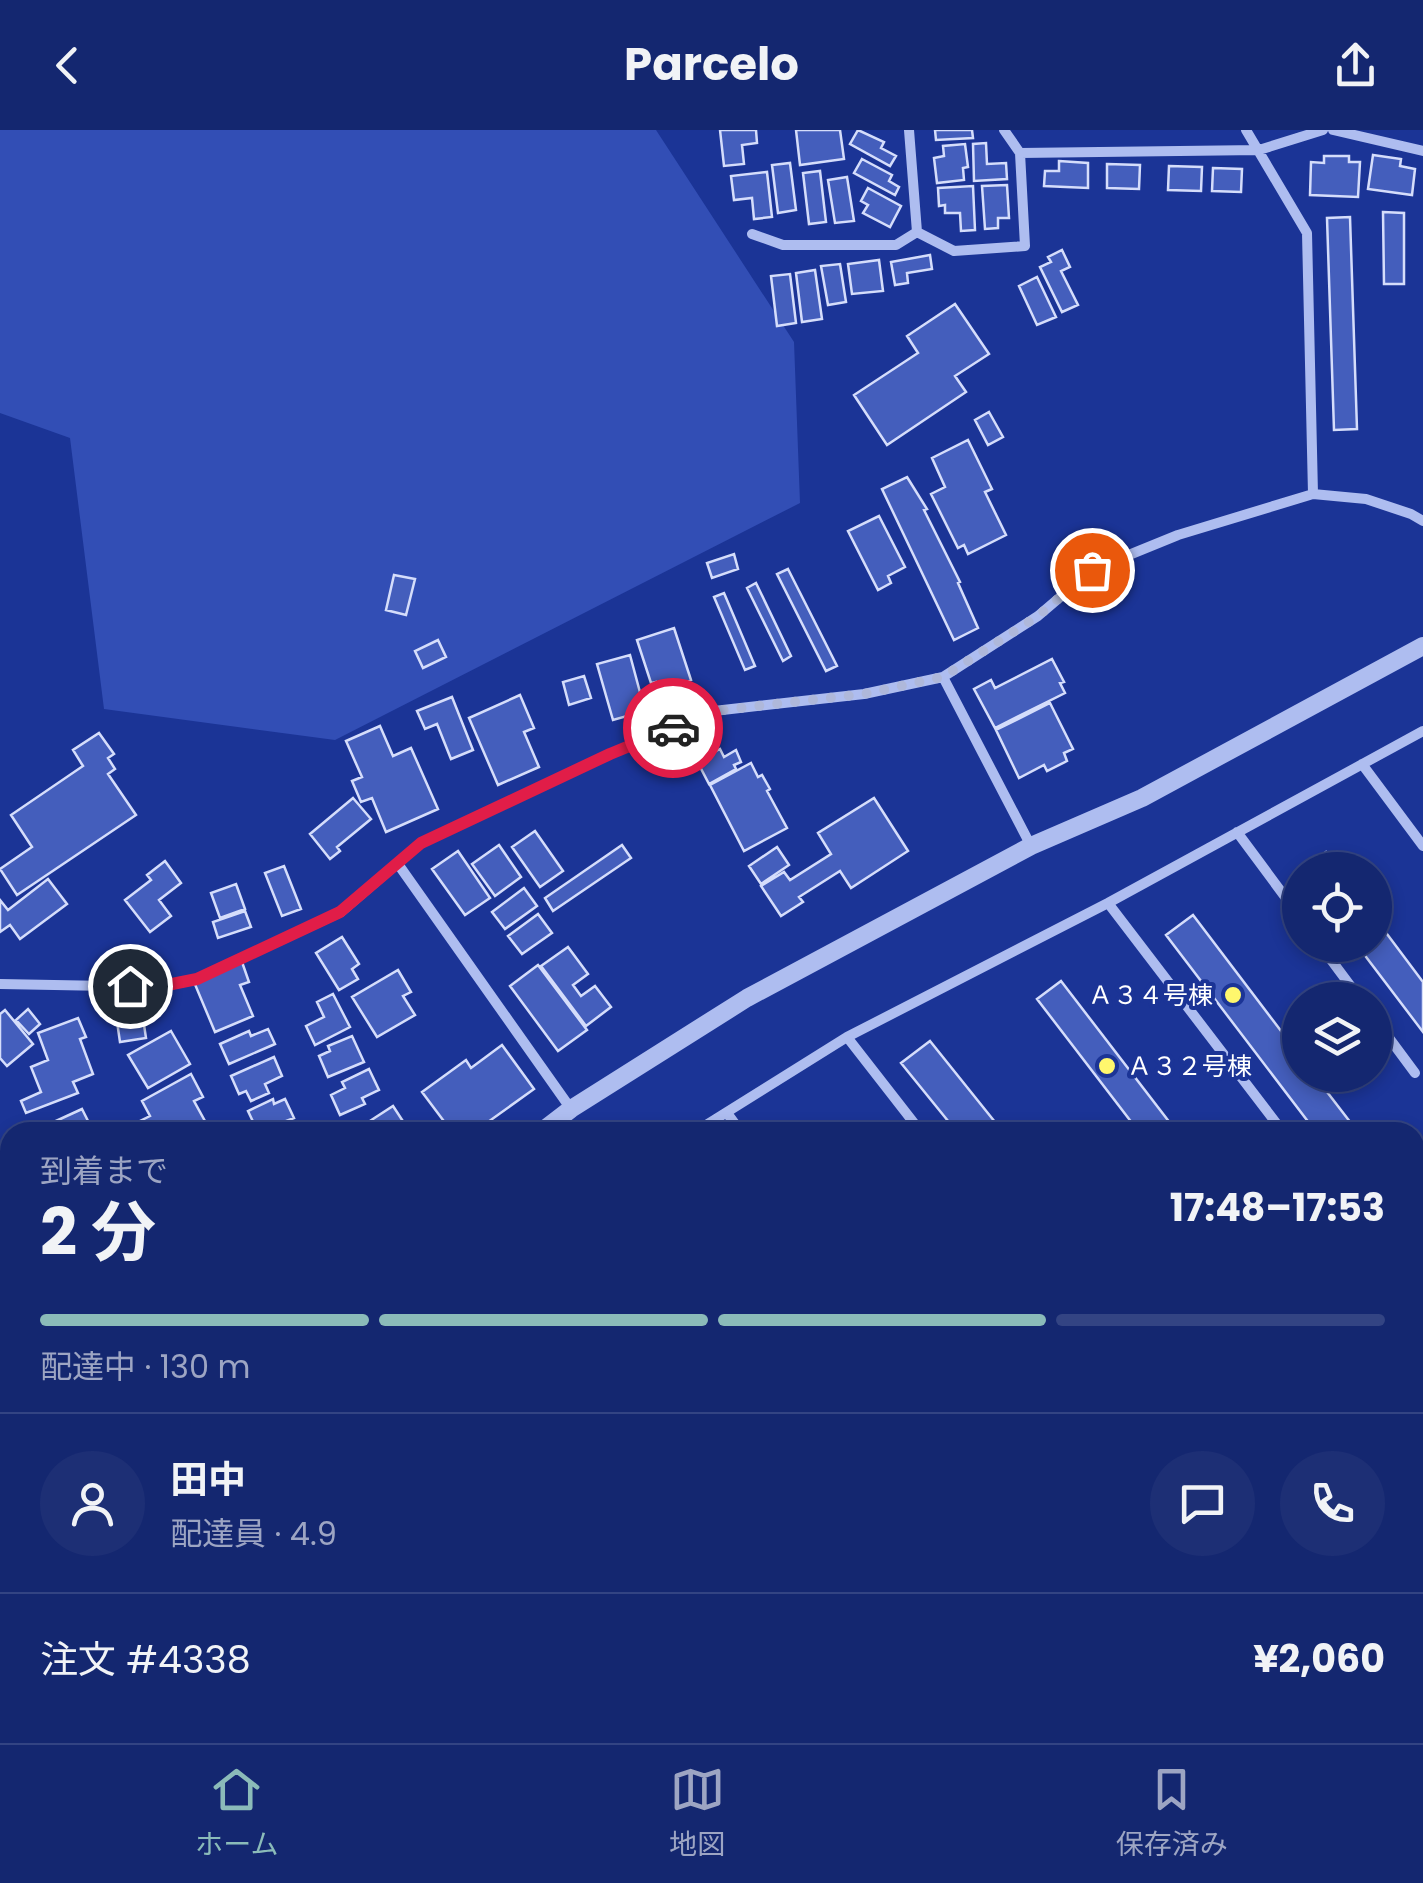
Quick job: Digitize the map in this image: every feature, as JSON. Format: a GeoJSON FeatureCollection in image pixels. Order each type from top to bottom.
{"type":"FeatureCollection","features":[{"type":"Feature","properties":{"kind":"street"},"geometry":{"type":"LineString","coordinates":[[910,130],[917,232]]}},
{"type":"Feature","properties":{"kind":"street"},"geometry":{"type":"LineString","coordinates":[[917,232],[954,251],[1025,246],[1020,152],[1004,130]]}},
{"type":"Feature","properties":{"kind":"street"},"geometry":{"type":"LineString","coordinates":[[1246,130],[1308,233],[1313,494]]}},
{"type":"Feature","properties":{"kind":"street"},"geometry":{"type":"LineString","coordinates":[[1020,152],[1259,150],[1323,130]]}},
{"type":"Feature","properties":{"kind":"street"},"geometry":{"type":"LineString","coordinates":[[1333,130],[1423,151]]}},
{"type":"Feature","properties":{"kind":"street"},"geometry":{"type":"LineString","coordinates":[[752,234],[782,245],[896,245],[917,232]]}},
{"type":"Feature","properties":{"kind":"street"},"geometry":{"type":"LineString","coordinates":[[0,984],[162,986],[197,979],[340,912],[421,843],[610,754],[714,711],[864,694],[943,677],[1038,616],[1092,570],[1178,535],[1313,494],[1366,498],[1423,522]]}},
{"type":"Feature","properties":{"kind":"street"},"geometry":{"type":"LineString","coordinates":[[554,1122],[747,998],[1030,846],[1142,798],[1423,646]]}},
{"type":"Feature","properties":{"kind":"street"},"geometry":{"type":"LineString","coordinates":[[943,677],[1030,846]]}},
{"type":"Feature","properties":{"kind":"street"},"geometry":{"type":"LineString","coordinates":[[711,1122],[848,1037],[1108,903],[1423,730]]}},
{"type":"Feature","properties":{"kind":"street"},"geometry":{"type":"LineString","coordinates":[[1362,764],[1423,846]]}},
{"type":"Feature","properties":{"kind":"street"},"geometry":{"type":"LineString","coordinates":[[1237,832],[1282,893]]}},
{"type":"Feature","properties":{"kind":"street"},"geometry":{"type":"LineString","coordinates":[[398,864],[571,1109]]}},
{"type":"Feature","properties":{"kind":"street"},"geometry":{"type":"LineString","coordinates":[[1108,903],[1274,1122]]}},
{"type":"Feature","properties":{"kind":"street"},"geometry":{"type":"LineString","coordinates":[[848,1037],[914,1122]]}},
{"type":"Feature","properties":{"kind":"street"},"geometry":{"type":"LineString","coordinates":[[1392,1042],[1415,1074]]}},
{"type":"Feature","properties":{"kind":"street"},"geometry":{"type":"LineString","coordinates":[[726,1113],[734,1122]]}},
{"type":"Feature","properties":{"kind":"shaded area"},"geometry":{"type":"Polygon","coordinates":[[[0,130],[656,130],[794,342],[800,503],[335,740],[104,709],[70,438],[0,413],[0,130]]]}},
{"type":"Feature","properties":{"kind":"building"},"geometry":{"type":"Polygon","coordinates":[[[720,130],[756,130],[757,143],[742,145],[744,164],[724,166],[720,130]]]}},
{"type":"Feature","properties":{"kind":"building"},"geometry":{"type":"Polygon","coordinates":[[[796,130],[840,130],[844,159],[800,165],[796,130]]]}},
{"type":"Feature","properties":{"kind":"building"},"geometry":{"type":"Polygon","coordinates":[[[858,130],[884,142],[881,148],[896,156],[890,166],[850,144],[858,130]]]}},
{"type":"Feature","properties":{"kind":"building"},"geometry":{"type":"Polygon","coordinates":[[[935,130],[972,130],[973,138],[936,140],[935,130]]]}},
{"type":"Feature","properties":{"kind":"building"},"geometry":{"type":"Polygon","coordinates":[[[986,143],[987,164],[1006,163],[1007,179],[974,181],[973,144],[986,143]]]}},
{"type":"Feature","properties":{"kind":"building"},"geometry":{"type":"Polygon","coordinates":[[[965,144],[968,167],[963,168],[964,180],[937,183],[934,158],[944,156],[943,146],[965,144]]]}},
{"type":"Feature","properties":{"kind":"building"},"geometry":{"type":"Polygon","coordinates":[[[1373,155],[1401,159],[1400,166],[1415,169],[1412,195],[1368,189],[1373,155]]]}},
{"type":"Feature","properties":{"kind":"building"},"geometry":{"type":"Polygon","coordinates":[[[1324,156],[1349,156],[1349,162],[1360,162],[1358,197],[1310,195],[1311,162],[1324,163],[1324,156]]]}},
{"type":"Feature","properties":{"kind":"building"},"geometry":{"type":"Polygon","coordinates":[[[862,159],[892,175],[889,181],[899,187],[895,195],[854,173],[862,159]]]}},
{"type":"Feature","properties":{"kind":"building"},"geometry":{"type":"Polygon","coordinates":[[[1059,161],[1088,163],[1088,188],[1044,186],[1045,171],[1059,171],[1059,161]]]}},
{"type":"Feature","properties":{"kind":"building"},"geometry":{"type":"Polygon","coordinates":[[[790,163],[796,210],[778,213],[772,165],[790,163]]]}},
{"type":"Feature","properties":{"kind":"building"},"geometry":{"type":"Polygon","coordinates":[[[1107,164],[1140,165],[1139,189],[1107,188],[1107,164]]]}},
{"type":"Feature","properties":{"kind":"building"},"geometry":{"type":"Polygon","coordinates":[[[1169,166],[1202,167],[1201,191],[1168,190],[1169,166]]]}},
{"type":"Feature","properties":{"kind":"building"},"geometry":{"type":"Polygon","coordinates":[[[1213,168],[1242,169],[1241,192],[1212,191],[1213,168]]]}},
{"type":"Feature","properties":{"kind":"building"},"geometry":{"type":"Polygon","coordinates":[[[820,171],[826,222],[809,224],[803,173],[820,171]]]}},
{"type":"Feature","properties":{"kind":"building"},"geometry":{"type":"Polygon","coordinates":[[[767,172],[772,217],[754,219],[752,198],[734,200],[731,176],[767,172]]]}},
{"type":"Feature","properties":{"kind":"building"},"geometry":{"type":"Polygon","coordinates":[[[847,177],[854,221],[835,223],[828,180],[847,177]]]}},
{"type":"Feature","properties":{"kind":"building"},"geometry":{"type":"Polygon","coordinates":[[[1007,185],[1009,218],[998,218],[998,228],[985,229],[982,186],[1007,185]]]}},
{"type":"Feature","properties":{"kind":"building"},"geometry":{"type":"Polygon","coordinates":[[[973,186],[975,230],[961,231],[960,213],[945,213],[945,205],[939,206],[938,188],[973,186]]]}},
{"type":"Feature","properties":{"kind":"building"},"geometry":{"type":"Polygon","coordinates":[[[868,188],[901,206],[890,227],[863,213],[868,205],[861,201],[868,188]]]}},
{"type":"Feature","properties":{"kind":"building"},"geometry":{"type":"Polygon","coordinates":[[[1383,212],[1404,213],[1404,284],[1384,284],[1383,212]]]}},
{"type":"Feature","properties":{"kind":"building"},"geometry":{"type":"Polygon","coordinates":[[[1350,217],[1357,429],[1334,430],[1327,218],[1350,217]]]}},
{"type":"Feature","properties":{"kind":"building"},"geometry":{"type":"Polygon","coordinates":[[[1062,250],[1070,267],[1061,271],[1078,305],[1062,312],[1040,267],[1051,262],[1048,257],[1062,250]]]}},
{"type":"Feature","properties":{"kind":"building"},"geometry":{"type":"Polygon","coordinates":[[[930,255],[932,269],[907,273],[908,283],[895,285],[891,262],[930,255]]]}},
{"type":"Feature","properties":{"kind":"building"},"geometry":{"type":"Polygon","coordinates":[[[879,260],[883,291],[852,294],[848,264],[879,260]]]}},
{"type":"Feature","properties":{"kind":"building"},"geometry":{"type":"Polygon","coordinates":[[[840,264],[846,302],[828,305],[821,266],[840,264]]]}},
{"type":"Feature","properties":{"kind":"building"},"geometry":{"type":"Polygon","coordinates":[[[815,270],[822,319],[802,322],[796,273],[815,270]]]}},
{"type":"Feature","properties":{"kind":"building"},"geometry":{"type":"Polygon","coordinates":[[[790,274],[796,323],[777,326],[771,276],[790,274]]]}},
{"type":"Feature","properties":{"kind":"building"},"geometry":{"type":"Polygon","coordinates":[[[1037,277],[1056,317],[1037,325],[1019,286],[1037,277]]]}},
{"type":"Feature","properties":{"kind":"building"},"geometry":{"type":"Polygon","coordinates":[[[955,304],[989,354],[955,376],[966,392],[887,445],[854,395],[918,353],[907,336],[955,304]]]}},
{"type":"Feature","properties":{"kind":"building"},"geometry":{"type":"Polygon","coordinates":[[[989,412],[1003,437],[988,445],[975,420],[989,412]]]}},
{"type":"Feature","properties":{"kind":"building"},"geometry":{"type":"Polygon","coordinates":[[[968,440],[992,489],[985,492],[1006,535],[968,554],[964,545],[958,548],[931,494],[945,487],[932,458],[968,440]]]}},
{"type":"Feature","properties":{"kind":"building"},"geometry":{"type":"Polygon","coordinates":[[[907,477],[927,509],[924,510],[978,628],[954,640],[882,489],[907,477]]]}},
{"type":"Feature","properties":{"kind":"building"},"geometry":{"type":"Polygon","coordinates":[[[879,516],[905,567],[888,576],[891,583],[878,590],[848,531],[879,516]]]}},
{"type":"Feature","properties":{"kind":"building"},"geometry":{"type":"Polygon","coordinates":[[[734,554],[738,569],[712,578],[707,563],[734,554]]]}},
{"type":"Feature","properties":{"kind":"building"},"geometry":{"type":"Polygon","coordinates":[[[788,569],[837,666],[826,671],[777,574],[788,569]]]}},
{"type":"Feature","properties":{"kind":"building"},"geometry":{"type":"Polygon","coordinates":[[[394,575],[415,579],[406,615],[386,610],[394,575]]]}},
{"type":"Feature","properties":{"kind":"building"},"geometry":{"type":"Polygon","coordinates":[[[756,583],[791,656],[783,661],[747,588],[756,583]]]}},
{"type":"Feature","properties":{"kind":"building"},"geometry":{"type":"Polygon","coordinates":[[[724,593],[755,666],[745,670],[714,597],[724,593]]]}},
{"type":"Feature","properties":{"kind":"building"},"geometry":{"type":"Polygon","coordinates":[[[674,628],[691,680],[658,690],[656,682],[651,683],[637,640],[674,628]]]}},
{"type":"Feature","properties":{"kind":"building"},"geometry":{"type":"Polygon","coordinates":[[[438,640],[446,657],[423,668],[415,651],[438,640]]]}},
{"type":"Feature","properties":{"kind":"building"},"geometry":{"type":"Polygon","coordinates":[[[630,655],[645,711],[613,720],[597,664],[630,655]]]}},
{"type":"Feature","properties":{"kind":"building"},"geometry":{"type":"Polygon","coordinates":[[[1052,659],[1065,693],[995,728],[974,689],[991,680],[995,688],[1052,659]]]}},
{"type":"Feature","properties":{"kind":"building"},"geometry":{"type":"Polygon","coordinates":[[[584,676],[591,698],[569,705],[563,682],[584,676]]]}},
{"type":"Feature","properties":{"kind":"building"},"geometry":{"type":"Polygon","coordinates":[[[520,695],[534,728],[524,732],[539,767],[498,785],[469,718],[520,695]]]}},
{"type":"Feature","properties":{"kind":"building"},"geometry":{"type":"Polygon","coordinates":[[[452,697],[473,750],[451,759],[437,724],[425,729],[417,711],[452,697]]]}},
{"type":"Feature","properties":{"kind":"building"},"geometry":{"type":"Polygon","coordinates":[[[1050,703],[1073,749],[1064,753],[1067,761],[1047,771],[1044,765],[1019,778],[996,730],[1050,703]]]}},
{"type":"Feature","properties":{"kind":"building"},"geometry":{"type":"Polygon","coordinates":[[[380,726],[393,756],[411,748],[438,809],[386,832],[372,798],[361,802],[352,781],[362,777],[346,741],[380,726]]]}},
{"type":"Feature","properties":{"kind":"building"},"geometry":{"type":"Polygon","coordinates":[[[99,733],[114,754],[108,758],[115,769],[108,774],[136,815],[17,895],[0,869],[32,847],[11,815],[83,766],[73,750],[99,733]]]}},
{"type":"Feature","properties":{"kind":"building"},"geometry":{"type":"Polygon","coordinates":[[[720,749],[724,757],[736,750],[741,762],[709,784],[697,761],[720,749]]]}},
{"type":"Feature","properties":{"kind":"building"},"geometry":{"type":"Polygon","coordinates":[[[751,763],[770,789],[767,791],[787,828],[744,851],[710,785],[751,763]]]}},
{"type":"Feature","properties":{"kind":"building"},"geometry":{"type":"Polygon","coordinates":[[[353,798],[371,819],[337,847],[340,851],[330,859],[310,834],[353,798]]]}},
{"type":"Feature","properties":{"kind":"building"},"geometry":{"type":"Polygon","coordinates":[[[874,798],[908,851],[851,888],[840,871],[799,897],[803,902],[781,916],[761,886],[784,872],[790,880],[831,854],[818,833],[874,798]]]}},
{"type":"Feature","properties":{"kind":"building"},"geometry":{"type":"Polygon","coordinates":[[[535,831],[563,871],[540,887],[512,847],[535,831]]]}},
{"type":"Feature","properties":{"kind":"building"},"geometry":{"type":"Polygon","coordinates":[[[499,845],[521,877],[495,896],[472,864],[499,845]]]}},
{"type":"Feature","properties":{"kind":"building"},"geometry":{"type":"Polygon","coordinates":[[[622,845],[631,858],[553,911],[545,898],[622,845]]]}},
{"type":"Feature","properties":{"kind":"building"},"geometry":{"type":"Polygon","coordinates":[[[777,847],[789,865],[761,884],[749,866],[777,847]]]}},
{"type":"Feature","properties":{"kind":"building"},"geometry":{"type":"Polygon","coordinates":[[[458,851],[490,898],[465,915],[432,869],[458,851]]]}},
{"type":"Feature","properties":{"kind":"building"},"geometry":{"type":"Polygon","coordinates":[[[165,861],[181,883],[159,900],[171,916],[150,932],[125,900],[151,880],[147,875],[165,861]]]}},
{"type":"Feature","properties":{"kind":"building"},"geometry":{"type":"Polygon","coordinates":[[[284,866],[301,909],[282,916],[265,873],[284,866]]]}},
{"type":"Feature","properties":{"kind":"building"},"geometry":{"type":"Polygon","coordinates":[[[48,879],[67,904],[20,939],[10,925],[0,932],[0,900],[8,910],[48,879]]]}},
{"type":"Feature","properties":{"kind":"building"},"geometry":{"type":"Polygon","coordinates":[[[236,884],[245,909],[220,918],[211,893],[236,884]]]}},
{"type":"Feature","properties":{"kind":"building"},"geometry":{"type":"Polygon","coordinates":[[[524,888],[537,906],[505,929],[492,912],[524,888]]]}},
{"type":"Feature","properties":{"kind":"building"},"geometry":{"type":"Polygon","coordinates":[[[245,911],[251,927],[218,938],[213,922],[245,911]]]}},
{"type":"Feature","properties":{"kind":"building"},"geometry":{"type":"Polygon","coordinates":[[[538,914],[552,933],[522,954],[508,936],[538,914]]]}},
{"type":"Feature","properties":{"kind":"building","name":"Ａ３４号棟"},"geometry":{"type":"Polygon","coordinates":[[[1193,915],[1282,1032],[1282,1087],[1166,935],[1193,915]]]}},
{"type":"Feature","properties":{"kind":"building"},"geometry":{"type":"Polygon","coordinates":[[[342,937],[359,964],[352,969],[358,979],[339,990],[316,953],[342,937]]]}},
{"type":"Feature","properties":{"kind":"building"},"geometry":{"type":"Polygon","coordinates":[[[1392,941],[1423,982],[1423,1032],[1392,991],[1392,982],[1385,982],[1370,962],[1392,962],[1392,941]]]}},
{"type":"Feature","properties":{"kind":"building"},"geometry":{"type":"Polygon","coordinates":[[[568,947],[588,974],[573,985],[581,996],[595,986],[611,1007],[586,1026],[541,966],[568,947]]]}},
{"type":"Feature","properties":{"kind":"building"},"geometry":{"type":"Polygon","coordinates":[[[242,962],[249,982],[240,985],[253,1016],[215,1032],[194,982],[242,962]]]}},
{"type":"Feature","properties":{"kind":"building"},"geometry":{"type":"Polygon","coordinates":[[[538,965],[587,1030],[558,1051],[510,986],[538,965]]]}},
{"type":"Feature","properties":{"kind":"building"},"geometry":{"type":"Polygon","coordinates":[[[398,970],[411,992],[403,996],[415,1015],[377,1037],[352,997],[398,970]]]}},
{"type":"Feature","properties":{"kind":"building","name":"Ａ３２号棟"},"geometry":{"type":"Polygon","coordinates":[[[1061,981],[1169,1122],[1131,1122],[1037,999],[1061,981]]]}},
{"type":"Feature","properties":{"kind":"building"},"geometry":{"type":"Polygon","coordinates":[[[333,994],[350,1027],[315,1045],[306,1026],[324,1017],[317,1002],[333,994]]]}},
{"type":"Feature","properties":{"kind":"building"},"geometry":{"type":"Polygon","coordinates":[[[141,1005],[146,1038],[120,1042],[115,1008],[141,1005]]]}},
{"type":"Feature","properties":{"kind":"building"},"geometry":{"type":"Polygon","coordinates":[[[28,1009],[40,1024],[29,1034],[16,1020],[28,1009]]]}},
{"type":"Feature","properties":{"kind":"building"},"geometry":{"type":"Polygon","coordinates":[[[5,1010],[33,1044],[7,1066],[0,1058],[0,1014],[5,1010]]]}},
{"type":"Feature","properties":{"kind":"building"},"geometry":{"type":"Polygon","coordinates":[[[78,1018],[86,1037],[80,1039],[93,1074],[73,1082],[78,1093],[26,1113],[21,1101],[41,1092],[31,1067],[48,1060],[38,1033],[78,1018]]]}},
{"type":"Feature","properties":{"kind":"building"},"geometry":{"type":"Polygon","coordinates":[[[268,1029],[275,1044],[229,1064],[220,1044],[249,1031],[251,1036],[268,1029]]]}},
{"type":"Feature","properties":{"kind":"building"},"geometry":{"type":"Polygon","coordinates":[[[171,1031],[190,1064],[148,1088],[128,1055],[171,1031]]]}},
{"type":"Feature","properties":{"kind":"building"},"geometry":{"type":"Polygon","coordinates":[[[352,1036],[364,1062],[328,1077],[319,1056],[330,1051],[328,1046],[352,1036]]]}},
{"type":"Feature","properties":{"kind":"building"},"geometry":{"type":"Polygon","coordinates":[[[930,1041],[995,1122],[949,1122],[901,1063],[930,1041]]]}},
{"type":"Feature","properties":{"kind":"building"},"geometry":{"type":"Polygon","coordinates":[[[502,1045],[534,1089],[488,1122],[444,1122],[422,1092],[466,1060],[471,1068],[502,1045]]]}},
{"type":"Feature","properties":{"kind":"building"},"geometry":{"type":"Polygon","coordinates":[[[274,1057],[282,1076],[265,1084],[269,1093],[251,1101],[246,1091],[239,1094],[231,1076],[274,1057]]]}},
{"type":"Feature","properties":{"kind":"building"},"geometry":{"type":"Polygon","coordinates":[[[369,1069],[379,1090],[362,1098],[365,1104],[340,1115],[331,1095],[345,1088],[342,1082],[369,1069]]]}},
{"type":"Feature","properties":{"kind":"building"},"geometry":{"type":"Polygon","coordinates":[[[191,1074],[203,1097],[194,1101],[206,1122],[141,1122],[150,1116],[142,1101],[191,1074]]]}},
{"type":"Feature","properties":{"kind":"building","name":"Ａ３４号棟"},"geometry":{"type":"Polygon","coordinates":[[[1286,1092],[1327,1092],[1350,1122],[1308,1122],[1286,1092]]]}},
{"type":"Feature","properties":{"kind":"building"},"geometry":{"type":"Polygon","coordinates":[[[273,1099],[274,1104],[285,1099],[294,1118],[253,1122],[248,1111],[273,1099]]]}},
{"type":"Feature","properties":{"kind":"building"},"geometry":{"type":"Polygon","coordinates":[[[393,1106],[403,1122],[368,1122],[393,1106]]]}},
{"type":"Feature","properties":{"kind":"building"},"geometry":{"type":"Polygon","coordinates":[[[82,1109],[88,1122],[54,1122],[82,1109]]]}},
{"type":"Feature","properties":{"kind":"way so far"},"geometry":{"type":"LineString","coordinates":[[673,728],[714,711],[864,694],[943,677],[1038,616],[1092,570]]}},
{"type":"Feature","properties":{"kind":"place","name":"Ａ３４号棟"},"geometry":{"type":"Point","coordinates":[1233,995]}},
{"type":"Feature","properties":{"kind":"place","name":"Ａ３２号棟"},"geometry":{"type":"Point","coordinates":[1107,1066]}},
{"type":"Feature","properties":{"kind":"route"},"geometry":{"type":"LineString","coordinates":[[130,986],[162,986],[197,979],[340,912],[421,843],[673,728]]}}]}
